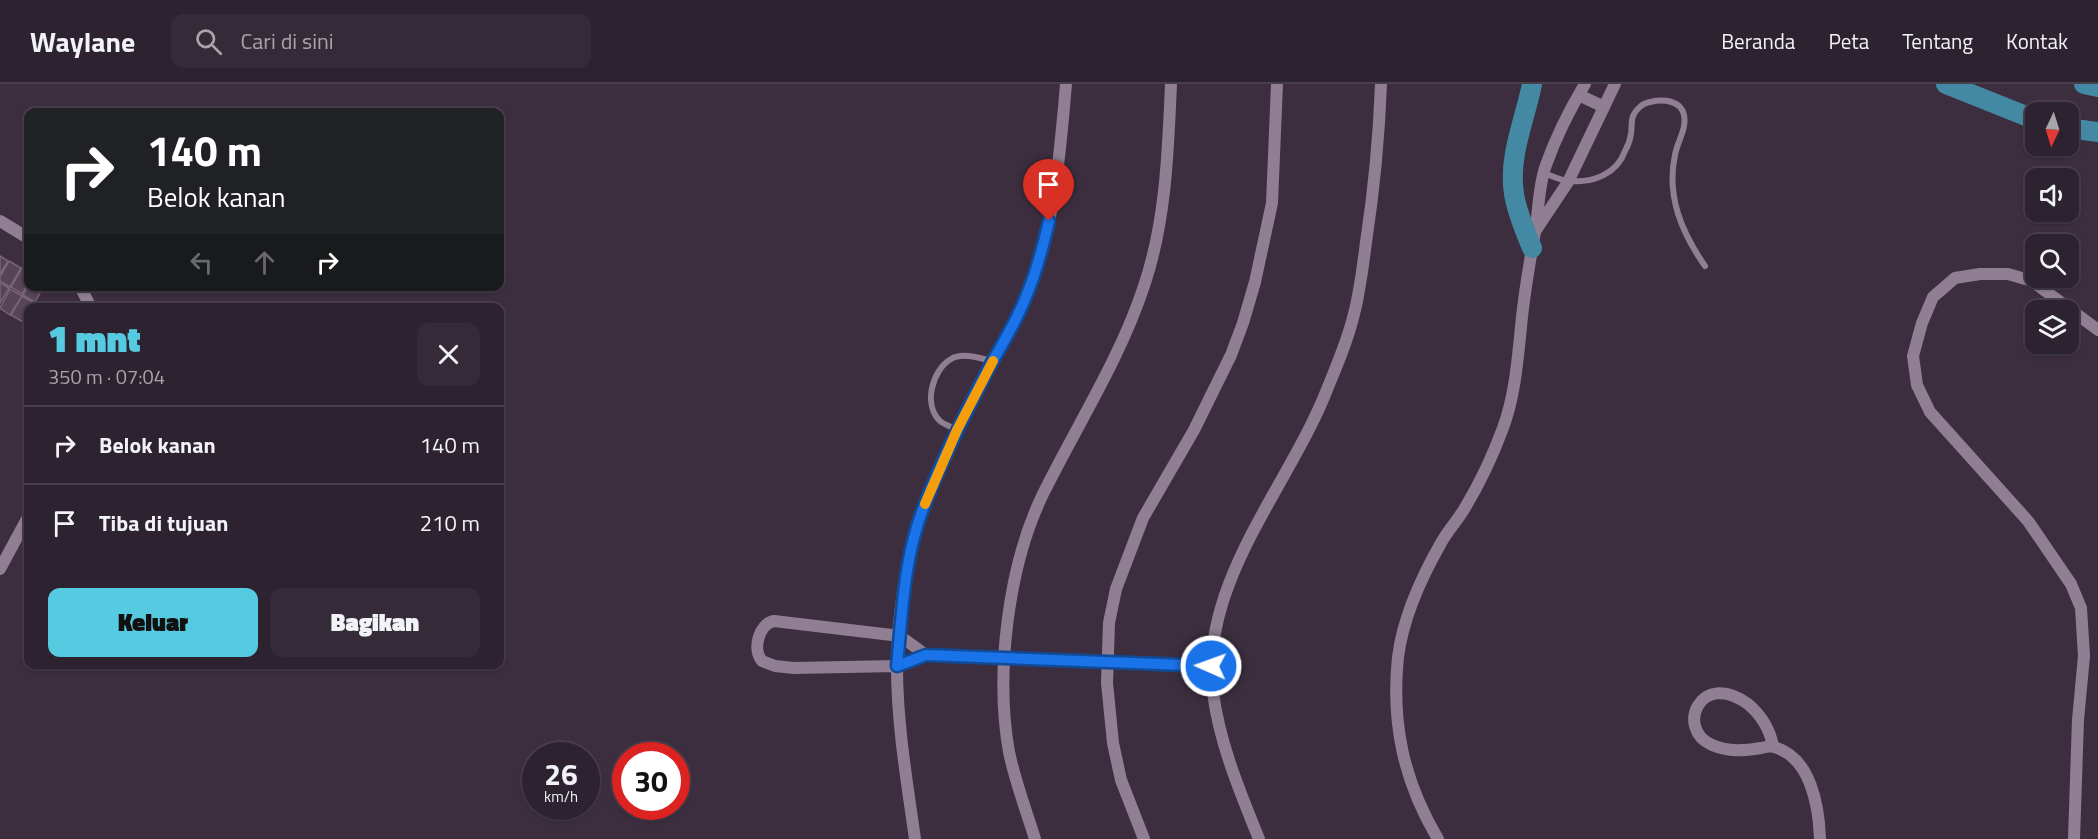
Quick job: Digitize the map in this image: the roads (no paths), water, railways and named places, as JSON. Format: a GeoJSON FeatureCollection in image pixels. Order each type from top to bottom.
{"type":"FeatureCollection","features":[{"type":"Feature","properties":{"kind":"main road"},"geometry":{"type":"LineString","coordinates":[[1532,84],[1518,134],[1514,165],[1514,194],[1533,239]]}},
{"type":"Feature","properties":{"kind":"main road"},"geometry":{"type":"LineString","coordinates":[[1946,84],[2025,116]]}},
{"type":"Feature","properties":{"kind":"main road"},"geometry":{"type":"LineString","coordinates":[[2084,84],[2098,87]]}},
{"type":"Feature","properties":{"kind":"main road"},"geometry":{"type":"LineString","coordinates":[[2079,129],[2098,132]]}},
{"type":"Feature","properties":{"kind":"street"},"geometry":{"type":"LineString","coordinates":[[915,839],[905,766],[897,666],[903,598],[912,549],[922,511],[957,430],[1022,306],[1038,264],[1055,192],[1066,84]]}},
{"type":"Feature","properties":{"kind":"street"},"geometry":{"type":"LineString","coordinates":[[1035,839],[1010,752],[1005,721],[1007,630],[1017,571],[1031,526],[1047,487],[1109,371],[1145,285],[1157,244],[1167,177],[1171,84]]}},
{"type":"Feature","properties":{"kind":"street"},"geometry":{"type":"LineString","coordinates":[[1144,839],[1122,780],[1113,743],[1107,663],[1109,623],[1116,589],[1143,518],[1194,430],[1244,323],[1272,203],[1277,84]]}},
{"type":"Feature","properties":{"kind":"street"},"geometry":{"type":"LineString","coordinates":[[1259,839],[1217,717],[1211,666],[1215,636],[1223,600],[1245,547],[1306,437],[1327,390],[1354,313],[1370,216],[1380,110],[1380,84]]}},
{"type":"Feature","properties":{"kind":"street"},"geometry":{"type":"LineString","coordinates":[[1438,839],[1412,786],[1402,753],[1396,686],[1398,656],[1406,619],[1422,582],[1441,542],[1465,509],[1486,471],[1504,426],[1514,387],[1538,198],[1544,173],[1568,115],[1586,84]]}},
{"type":"Feature","properties":{"kind":"street"},"geometry":{"type":"LineString","coordinates":[[1533,239],[1568,182],[1616,84]]}},
{"type":"Feature","properties":{"kind":"street"},"geometry":{"type":"LineString","coordinates":[[1578,95],[1604,107]]}},
{"type":"Feature","properties":{"kind":"street"},"geometry":{"type":"LineString","coordinates":[[0,221],[24,236]]}},
{"type":"Feature","properties":{"kind":"street"},"geometry":{"type":"LineString","coordinates":[[2074,839],[2078,720],[2084,656],[2081,608],[2071,584],[2028,521],[1930,412],[1917,385],[1913,356],[1922,323],[1933,297],[1955,278],[1980,274],[2008,274],[2032,281],[2098,330]]}},
{"type":"Feature","properties":{"kind":"street"},"geometry":{"type":"LineString","coordinates":[[0,568],[24,524]]}},
{"type":"Feature","properties":{"kind":"street"},"geometry":{"type":"LineString","coordinates":[[926,655],[900,636],[774,621],[767,622],[763,627],[757,647],[759,659],[775,666],[794,668],[897,666],[926,655],[1211,666]]}},
{"type":"Feature","properties":{"kind":"street"},"geometry":{"type":"LineString","coordinates":[[1773,746],[1771,734],[1758,713],[1735,695],[1725,692],[1706,697],[1693,717],[1698,734],[1708,744],[1738,752],[1773,746],[1793,757],[1810,783],[1817,805],[1820,839]]}},
{"type":"Feature","properties":{"kind":"lane"},"geometry":{"type":"LineString","coordinates":[[1544,173],[1568,182],[1598,179],[1615,168],[1625,154],[1633,116],[1639,108],[1649,102],[1670,101],[1681,107],[1684,125],[1675,155],[1673,175],[1675,203],[1682,229],[1705,266]]}},
{"type":"Feature","properties":{"kind":"lane"},"geometry":{"type":"LineString","coordinates":[[957,430],[940,420],[933,410],[931,394],[938,372],[952,358],[969,356],[993,361]]}}]}
